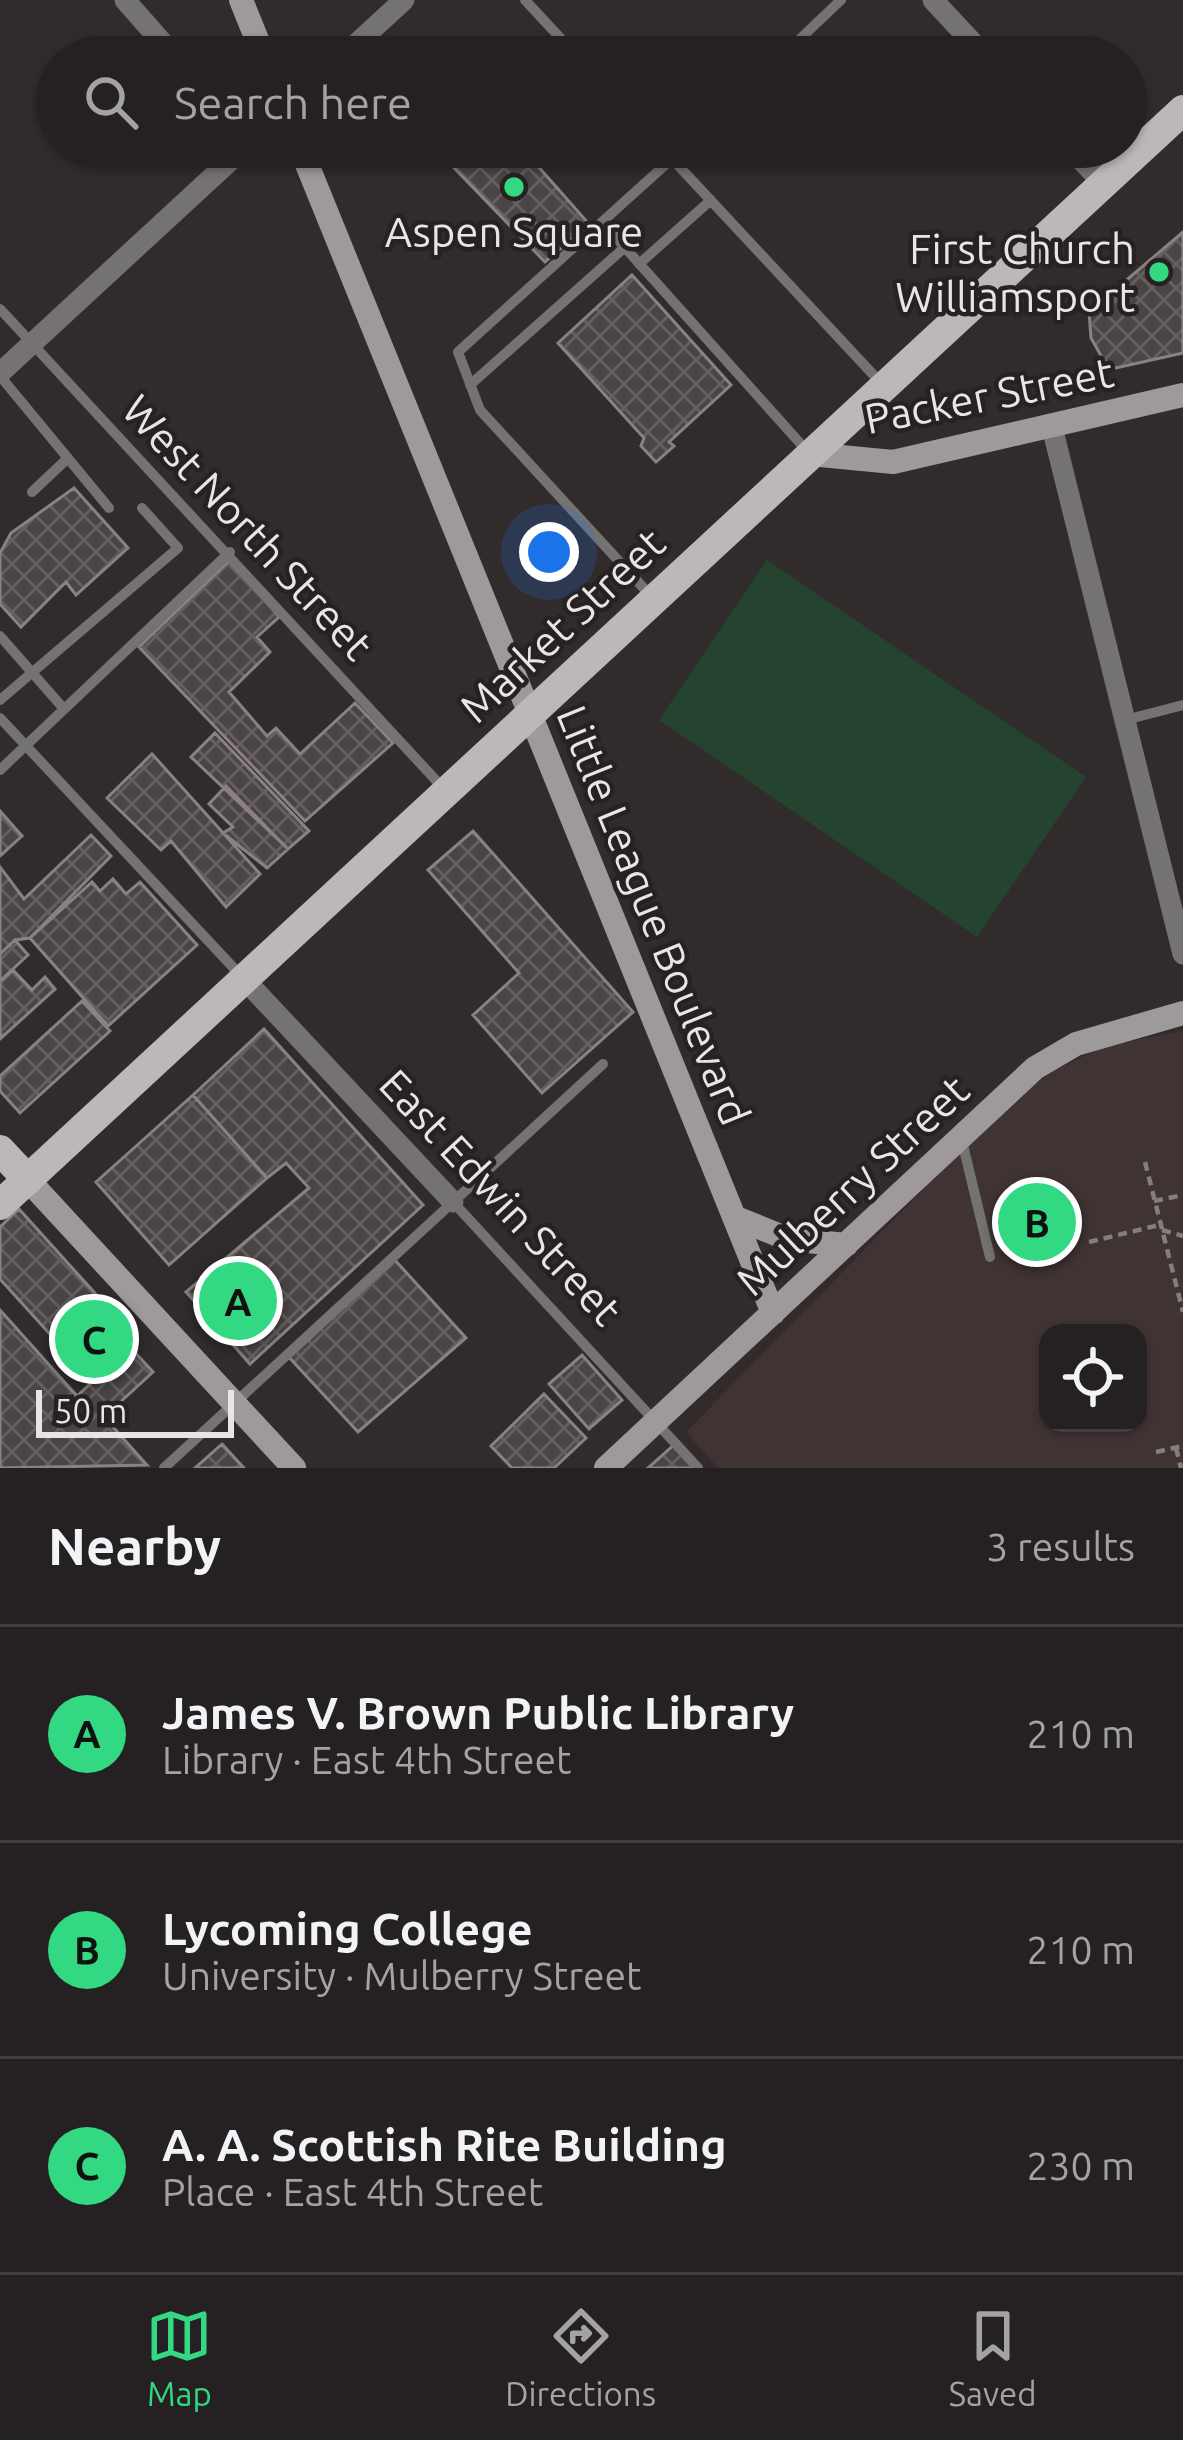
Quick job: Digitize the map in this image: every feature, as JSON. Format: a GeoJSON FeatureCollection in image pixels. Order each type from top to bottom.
{"type":"FeatureCollection","features":[{"type":"Feature","properties":{"kind":"main road","name":"Market Street"},"geometry":{"type":"LineString","coordinates":[[1147,142],[1183,110]]}},
{"type":"Feature","properties":{"kind":"main road","name":"Market Street"},"geometry":{"type":"LineString","coordinates":[[0,1205],[1118,168]]}},
{"type":"Feature","properties":{"kind":"main road"},"geometry":{"type":"LineString","coordinates":[[0,1150],[28,1180]]}},
{"type":"Feature","properties":{"kind":"street"},"geometry":{"type":"LineString","coordinates":[[125,0],[157,36]]}},
{"type":"Feature","properties":{"kind":"street"},"geometry":{"type":"LineString","coordinates":[[241,0],[256,36]]}},
{"type":"Feature","properties":{"kind":"street"},"geometry":{"type":"LineString","coordinates":[[365,36],[404,0]]}},
{"type":"Feature","properties":{"kind":"street"},"geometry":{"type":"LineString","coordinates":[[934,0],[967,36]]}},
{"type":"Feature","properties":{"kind":"street"},"geometry":{"type":"LineString","coordinates":[[0,375],[222,168]]}},
{"type":"Feature","properties":{"kind":"street","name":"Little League Boulevard"},"geometry":{"type":"LineString","coordinates":[[309,168],[773,1312]]}},
{"type":"Feature","properties":{"kind":"street"},"geometry":{"type":"LineString","coordinates":[[1089,168],[1102,182]]}},
{"type":"Feature","properties":{"kind":"street","name":"Packer Street"},"geometry":{"type":"LineString","coordinates":[[810,454],[892,462],[1183,395]]}},
{"type":"Feature","properties":{"kind":"street"},"geometry":{"type":"LineString","coordinates":[[1052,427],[1183,954]]}},
{"type":"Feature","properties":{"kind":"street","name":"East Edwin Street"},"geometry":{"type":"LineString","coordinates":[[246,981],[453,1202]]}},
{"type":"Feature","properties":{"kind":"street","name":"Mulberry Street"},"geometry":{"type":"LineString","coordinates":[[606,1468],[1055,1054],[1183,1013]]}},
{"type":"Feature","properties":{"kind":"street"},"geometry":{"type":"LineString","coordinates":[[28,1180],[294,1468]]}},
{"type":"Feature","properties":{"kind":"street"},"geometry":{"type":"LineString","coordinates":[[734,1217],[788,1239],[846,1245]]}},
{"type":"Feature","properties":{"kind":"lane"},"geometry":{"type":"LineString","coordinates":[[525,0],[558,36]]}},
{"type":"Feature","properties":{"kind":"lane"},"geometry":{"type":"LineString","coordinates":[[803,36],[841,0]]}},
{"type":"Feature","properties":{"kind":"lane"},"geometry":{"type":"LineString","coordinates":[[652,598],[480,410],[458,352],[662,168]]}},
{"type":"Feature","properties":{"kind":"lane"},"geometry":{"type":"LineString","coordinates":[[681,168],[884,386]]}},
{"type":"Feature","properties":{"kind":"lane"},"geometry":{"type":"LineString","coordinates":[[639,264],[711,200]]}},
{"type":"Feature","properties":{"kind":"lane"},"geometry":{"type":"LineString","coordinates":[[602,222],[810,454]]}},
{"type":"Feature","properties":{"kind":"lane"},"geometry":{"type":"LineString","coordinates":[[470,386],[624,248]]}},
{"type":"Feature","properties":{"kind":"lane","name":"West North Street"},"geometry":{"type":"LineString","coordinates":[[0,309],[230,552],[446,791]]}},
{"type":"Feature","properties":{"kind":"lane"},"geometry":{"type":"LineString","coordinates":[[0,375],[109,508]]}},
{"type":"Feature","properties":{"kind":"lane"},"geometry":{"type":"LineString","coordinates":[[32,492],[68,458]]}},
{"type":"Feature","properties":{"kind":"lane"},"geometry":{"type":"LineString","coordinates":[[0,700],[178,548],[142,508]]}},
{"type":"Feature","properties":{"kind":"lane"},"geometry":{"type":"LineString","coordinates":[[0,770],[230,552]]}},
{"type":"Feature","properties":{"kind":"lane"},"geometry":{"type":"LineString","coordinates":[[0,636],[64,709]]}},
{"type":"Feature","properties":{"kind":"lane"},"geometry":{"type":"LineString","coordinates":[[1125,720],[1183,706]]}},
{"type":"Feature","properties":{"kind":"lane"},"geometry":{"type":"LineString","coordinates":[[0,718],[246,981]]}},
{"type":"Feature","properties":{"kind":"lane"},"geometry":{"type":"LineString","coordinates":[[164,1468],[603,1064]]}},
{"type":"Feature","properties":{"kind":"lane"},"geometry":{"type":"LineString","coordinates":[[961,1138],[991,1257]]}},
{"type":"Feature","properties":{"kind":"lane","name":"East Edwin Street"},"geometry":{"type":"LineString","coordinates":[[453,1202],[698,1468]]}},
{"type":"Feature","properties":{"kind":"path"},"geometry":{"type":"LineString","coordinates":[[1145,1162],[1183,1312]]}},
{"type":"Feature","properties":{"kind":"path"},"geometry":{"type":"LineString","coordinates":[[1154,1201],[1183,1195]]}},
{"type":"Feature","properties":{"kind":"path"},"geometry":{"type":"LineString","coordinates":[[1089,1242],[1161,1227],[1183,1236]]}},
{"type":"Feature","properties":{"kind":"path"},"geometry":{"type":"LineString","coordinates":[[1156,1453],[1179,1447],[1181,1468]]}},
{"type":"Feature","properties":{"kind":"shaded area"},"geometry":{"type":"Polygon","coordinates":[[[1183,1031],[1183,1468],[718,1468],[686,1432],[1000,1111],[1053,1071],[1104,1046],[1183,1031]]]}},
{"type":"Feature","properties":{"kind":"green space"},"geometry":{"type":"Polygon","coordinates":[[[767,560],[1086,777],[977,937],[659,720],[767,560]]]}},
{"type":"Feature","properties":{"kind":"building","name":"Aspen Square"},"geometry":{"type":"Polygon","coordinates":[[[454,168],[540,168],[589,224],[545,262],[454,168]]]}},
{"type":"Feature","properties":{"kind":"building","name":"First Church Williamsport"},"geometry":{"type":"Polygon","coordinates":[[[1183,232],[1183,353],[1116,368],[1104,361],[1091,338],[1089,312],[1183,232]]]}},
{"type":"Feature","properties":{"kind":"building"},"geometry":{"type":"Polygon","coordinates":[[[632,275],[731,385],[669,442],[674,446],[656,462],[641,446],[644,438],[558,343],[632,275]]]}},
{"type":"Feature","properties":{"kind":"building"},"geometry":{"type":"Polygon","coordinates":[[[74,488],[128,548],[76,595],[66,582],[21,627],[0,604],[0,553],[11,533],[74,488]]]}},
{"type":"Feature","properties":{"kind":"building"},"geometry":{"type":"Polygon","coordinates":[[[231,559],[279,617],[257,637],[270,652],[229,692],[267,736],[276,728],[300,754],[355,703],[393,743],[305,821],[139,647],[231,559]]]}},
{"type":"Feature","properties":{"kind":"building"},"geometry":{"type":"Polygon","coordinates":[[[215,733],[309,831],[288,849],[191,757],[215,733]]]}},
{"type":"Feature","properties":{"kind":"building"},"geometry":{"type":"Polygon","coordinates":[[[152,754],[260,874],[226,907],[171,841],[161,850],[107,798],[152,754]]]}},
{"type":"Feature","properties":{"kind":"building"},"geometry":{"type":"Polygon","coordinates":[[[226,786],[288,849],[267,868],[223,833],[233,827],[209,804],[226,786]]]}},
{"type":"Feature","properties":{"kind":"building"},"geometry":{"type":"Polygon","coordinates":[[[0,811],[22,836],[0,856],[0,811]]]}},
{"type":"Feature","properties":{"kind":"building"},"geometry":{"type":"Polygon","coordinates":[[[473,831],[633,1012],[542,1093],[473,1015],[519,973],[428,870],[473,831]]]}},
{"type":"Feature","properties":{"kind":"building"},"geometry":{"type":"Polygon","coordinates":[[[91,835],[111,856],[30,938],[15,940],[0,954],[0,867],[24,899],[91,835]]]}},
{"type":"Feature","properties":{"kind":"building"},"geometry":{"type":"Polygon","coordinates":[[[113,879],[126,894],[140,882],[197,945],[108,1026],[30,938],[92,882],[100,891],[113,879]]]}},
{"type":"Feature","properties":{"kind":"building"},"geometry":{"type":"Polygon","coordinates":[[[15,940],[28,955],[0,981],[0,954],[15,940]]]}},
{"type":"Feature","properties":{"kind":"building"},"geometry":{"type":"Polygon","coordinates":[[[13,970],[32,990],[45,977],[55,989],[0,1039],[0,981],[13,970]]]}},
{"type":"Feature","properties":{"kind":"building"},"geometry":{"type":"Polygon","coordinates":[[[82,1001],[110,1031],[20,1113],[0,1091],[0,1076],[82,1001]]]}},
{"type":"Feature","properties":{"kind":"building"},"geometry":{"type":"Polygon","coordinates":[[[264,1029],[423,1205],[250,1364],[186,1292],[309,1188],[286,1163],[267,1178],[193,1095],[264,1029]]]}},
{"type":"Feature","properties":{"kind":"building"},"geometry":{"type":"Polygon","coordinates":[[[193,1095],[267,1178],[169,1265],[96,1182],[193,1095]]]}},
{"type":"Feature","properties":{"kind":"building"},"geometry":{"type":"Polygon","coordinates":[[[19,1209],[102,1301],[57,1342],[0,1279],[0,1227],[19,1209]]]}},
{"type":"Feature","properties":{"kind":"building"},"geometry":{"type":"Polygon","coordinates":[[[393,1258],[466,1338],[358,1432],[287,1355],[393,1258]]]}},
{"type":"Feature","properties":{"kind":"building"},"geometry":{"type":"Polygon","coordinates":[[[102,1301],[132,1335],[88,1376],[57,1342],[102,1301]]]}},
{"type":"Feature","properties":{"kind":"building"},"geometry":{"type":"Polygon","coordinates":[[[0,1310],[77,1396],[130,1347],[153,1372],[104,1417],[147,1465],[0,1468],[0,1310]]]}},
{"type":"Feature","properties":{"kind":"building"},"geometry":{"type":"Polygon","coordinates":[[[582,1355],[622,1400],[589,1429],[549,1384],[582,1355]]]}},
{"type":"Feature","properties":{"kind":"building"},"geometry":{"type":"Polygon","coordinates":[[[544,1394],[586,1438],[554,1468],[512,1468],[491,1446],[544,1394]]]}},
{"type":"Feature","properties":{"kind":"building"},"geometry":{"type":"Polygon","coordinates":[[[222,1444],[244,1468],[195,1468],[222,1444]]]}},
{"type":"Feature","properties":{"kind":"building"},"geometry":{"type":"Polygon","coordinates":[[[675,1444],[696,1468],[648,1468],[675,1444]]]}},
{"type":"Feature","properties":{"kind":"place","name":"Aspen Square"},"geometry":{"type":"Point","coordinates":[514,187]}},
{"type":"Feature","properties":{"kind":"place","name":"First Church Williamsport"},"geometry":{"type":"Point","coordinates":[1159,272]}},
{"type":"Feature","properties":{"kind":"place","name":"Lycoming College"},"geometry":{"type":"Point","coordinates":[1037,1222]}},
{"type":"Feature","properties":{"kind":"place","name":"James V. Brown Public Library"},"geometry":{"type":"Point","coordinates":[238,1301]}},
{"type":"Feature","properties":{"kind":"place","name":"A. A. Scottish Rite Building"},"geometry":{"type":"Point","coordinates":[94,1339]}}]}
